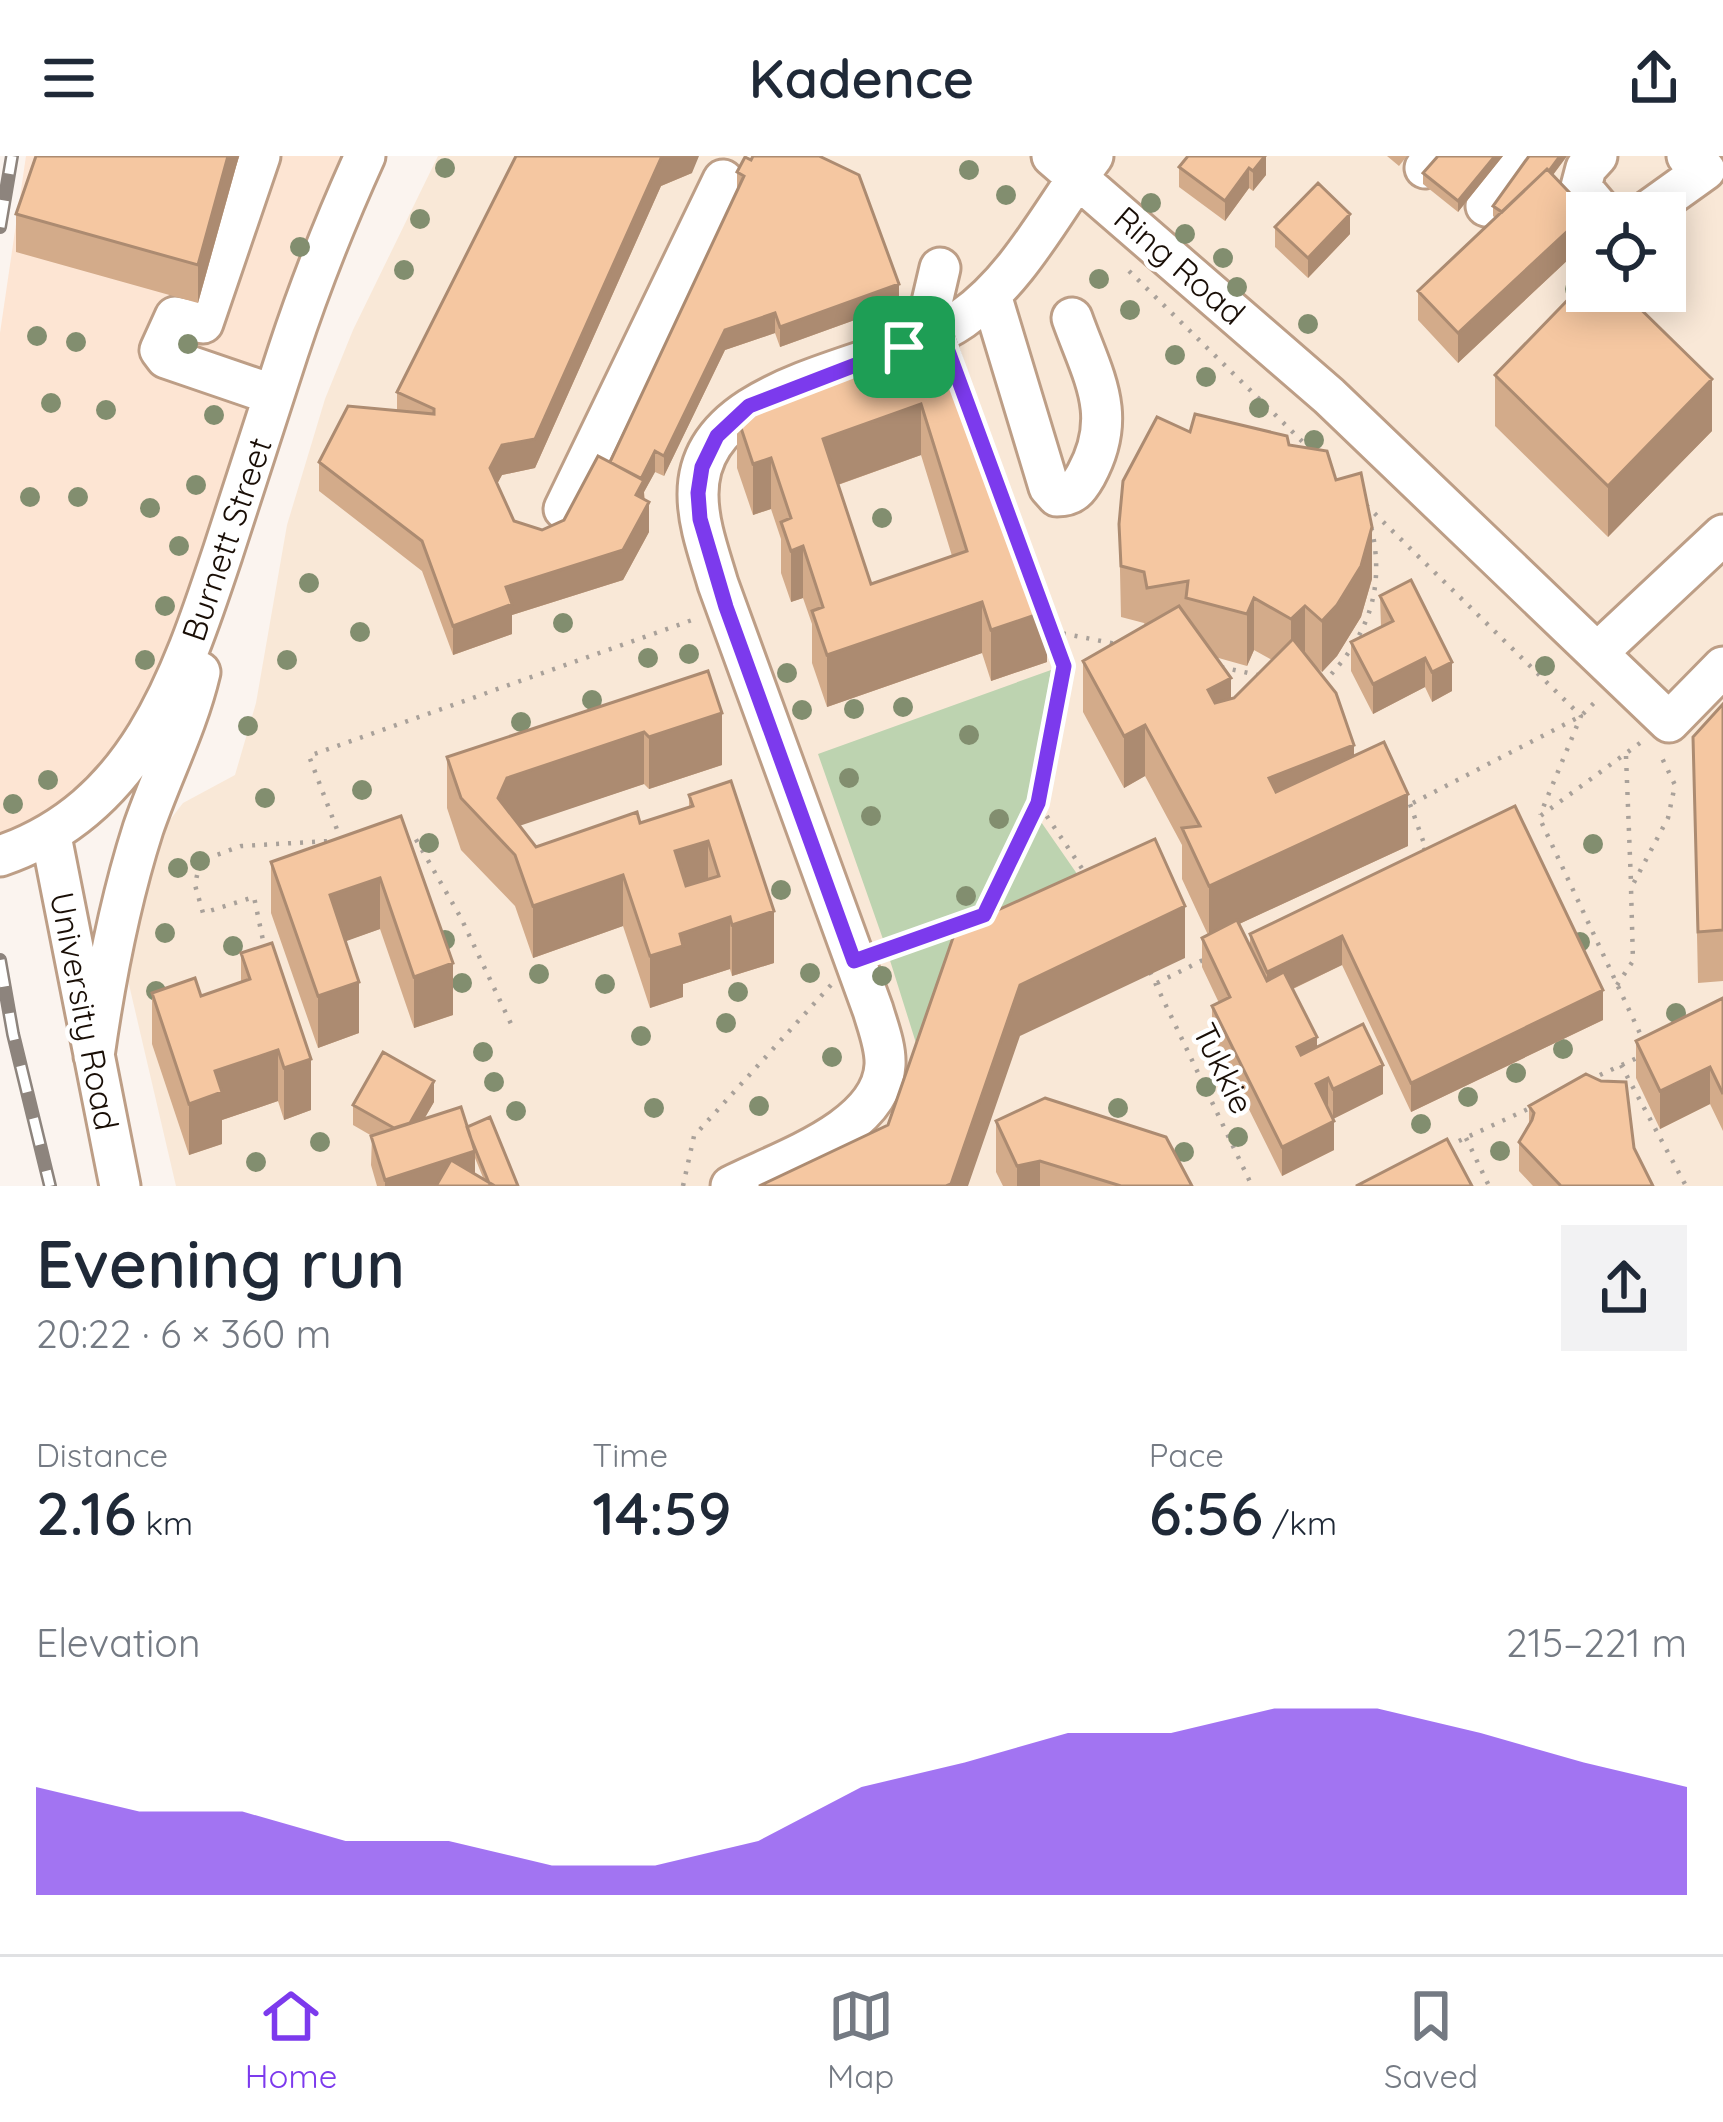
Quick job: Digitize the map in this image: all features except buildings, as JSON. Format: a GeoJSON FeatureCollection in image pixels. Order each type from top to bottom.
{"type":"FeatureCollection","features":[{"type":"Feature","properties":{"kind":"street"},"geometry":{"type":"LineString","coordinates":[[260,156],[203,323],[175,316],[160,350],[166,358],[274,395]]}},
{"type":"Feature","properties":{"kind":"street","name":"Burnett Street"},"geometry":{"type":"LineString","coordinates":[[24,847],[85,811],[142,744],[174,689],[331,234],[365,156]]}},
{"type":"Feature","properties":{"kind":"street"},"geometry":{"type":"LineString","coordinates":[[1486,206],[1522,156]]}},
{"type":"Feature","properties":{"kind":"street"},"geometry":{"type":"LineString","coordinates":[[1586,192],[1582,187],[1586,168],[1598,156]]}},
{"type":"Feature","properties":{"kind":"street","name":"Ring Road"},"geometry":{"type":"LineString","coordinates":[[731,1186],[853,1125],[876,1093],[885,1066],[882,1043],[854,961],[726,607],[700,519],[702,467],[717,436],[749,406],[941,332],[991,296],[1074,163],[1609,664],[1660,728]]}},
{"type":"Feature","properties":{"kind":"street"},"geometry":{"type":"LineString","coordinates":[[1675,192],[1709,167]]}},
{"type":"Feature","properties":{"kind":"street"},"geometry":{"type":"LineString","coordinates":[[564,509],[723,180]]}},
{"type":"Feature","properties":{"kind":"street"},"geometry":{"type":"LineString","coordinates":[[904,347],[929,315],[940,268]]}},
{"type":"Feature","properties":{"kind":"street"},"geometry":{"type":"LineString","coordinates":[[991,296],[1049,487],[1065,497],[1075,493],[1088,472],[1105,426],[1104,406],[1072,317]]}},
{"type":"Feature","properties":{"kind":"street"},"geometry":{"type":"LineString","coordinates":[[94,1056],[107,966],[126,886],[191,709],[243,492]]}},
{"type":"Feature","properties":{"kind":"street"},"geometry":{"type":"LineString","coordinates":[[1609,664],[1723,535]]}},
{"type":"Feature","properties":{"kind":"street"},"geometry":{"type":"LineString","coordinates":[[1660,728],[1723,667]]}},
{"type":"Feature","properties":{"kind":"street","name":"University Road"},"geometry":{"type":"LineString","coordinates":[[24,847],[94,1056],[120,1186]]}},
{"type":"Feature","properties":{"kind":"path"},"geometry":{"type":"LineString","coordinates":[[1126,268],[1324,464]]}},
{"type":"Feature","properties":{"kind":"path"},"geometry":{"type":"LineString","coordinates":[[1310,681],[1323,683],[1342,664],[1367,625],[1377,588],[1378,554],[1358,496],[1581,716]]}},
{"type":"Feature","properties":{"kind":"path"},"geometry":{"type":"LineString","coordinates":[[268,960],[254,897],[203,913],[195,884],[200,861],[241,846],[342,841],[309,756],[726,607]]}},
{"type":"Feature","properties":{"kind":"path"},"geometry":{"type":"LineString","coordinates":[[683,1186],[694,1136],[854,961],[984,915],[1038,803],[1064,666],[1044,610]]}},
{"type":"Feature","properties":{"kind":"path"},"geometry":{"type":"LineString","coordinates":[[1052,631],[1117,644]]}},
{"type":"Feature","properties":{"kind":"path"},"geometry":{"type":"LineString","coordinates":[[1203,662],[1244,675],[1280,677]]}},
{"type":"Feature","properties":{"kind":"path"},"geometry":{"type":"LineString","coordinates":[[1582,1084],[1648,1052],[1539,817],[1581,716],[1609,664]]}},
{"type":"Feature","properties":{"kind":"path"},"geometry":{"type":"LineString","coordinates":[[1410,804],[1581,716]]}},
{"type":"Feature","properties":{"kind":"path"},"geometry":{"type":"LineString","coordinates":[[1539,817],[1660,728],[1675,785],[1668,818],[1631,888]]}},
{"type":"Feature","properties":{"kind":"path"},"geometry":{"type":"LineString","coordinates":[[1617,985],[1633,961],[1626,753]]}},
{"type":"Feature","properties":{"kind":"path"},"geometry":{"type":"LineString","coordinates":[[1405,791],[1426,849],[1406,860]]}},
{"type":"Feature","properties":{"kind":"path"},"geometry":{"type":"LineString","coordinates":[[1038,803],[1086,875]]}},
{"type":"Feature","properties":{"kind":"path"},"geometry":{"type":"LineString","coordinates":[[400,837],[414,836],[461,918],[512,1026]]}},
{"type":"Feature","properties":{"kind":"path"},"geometry":{"type":"LineString","coordinates":[[1156,983],[1219,952]]}},
{"type":"Feature","properties":{"kind":"path","name":"Tukkie"},"geometry":{"type":"LineString","coordinates":[[1150,972],[1252,1186]]}},
{"type":"Feature","properties":{"kind":"path"},"geometry":{"type":"LineString","coordinates":[[1622,1065],[1686,1186]]}},
{"type":"Feature","properties":{"kind":"path"},"geometry":{"type":"LineString","coordinates":[[1446,1147],[1544,1102]]}},
{"type":"Feature","properties":{"kind":"path"},"geometry":{"type":"LineString","coordinates":[[1466,1138],[1490,1186]]}},
{"type":"Feature","properties":{"kind":"shaded area"},"geometry":{"type":"Polygon","coordinates":[[[26,156],[353,156],[182,631],[119,753],[71,804],[0,842],[0,333],[26,156]]]}},
{"type":"Feature","properties":{"kind":"shaded area"},"geometry":{"type":"Polygon","coordinates":[[[438,156],[1723,156],[1723,1186],[176,1186],[127,976],[163,829],[183,803],[235,775],[256,703],[287,525],[325,399],[353,330],[438,156]]]}},
{"type":"Feature","properties":{"kind":"green space"},"geometry":{"type":"Polygon","coordinates":[[[1051,670],[1031,799],[978,911],[884,942],[818,754],[1051,670]]]}},
{"type":"Feature","properties":{"kind":"green space"},"geometry":{"type":"Polygon","coordinates":[[[1039,819],[1100,907],[921,1059],[888,954],[988,921],[1039,819]]]}},
{"type":"Feature","properties":{"kind":"railway"},"geometry":{"type":"LineString","coordinates":[[0,227],[12,156]]}},
{"type":"Feature","properties":{"kind":"railway"},"geometry":{"type":"LineString","coordinates":[[0,960],[50,1186]]}},
{"type":"Feature","properties":{"kind":"route"},"geometry":{"type":"LineString","coordinates":[[941,332],[1064,666],[1038,803],[984,915],[854,961],[726,607],[700,519],[698,493],[702,467],[717,436],[749,406],[904,347],[941,332]]}}]}
